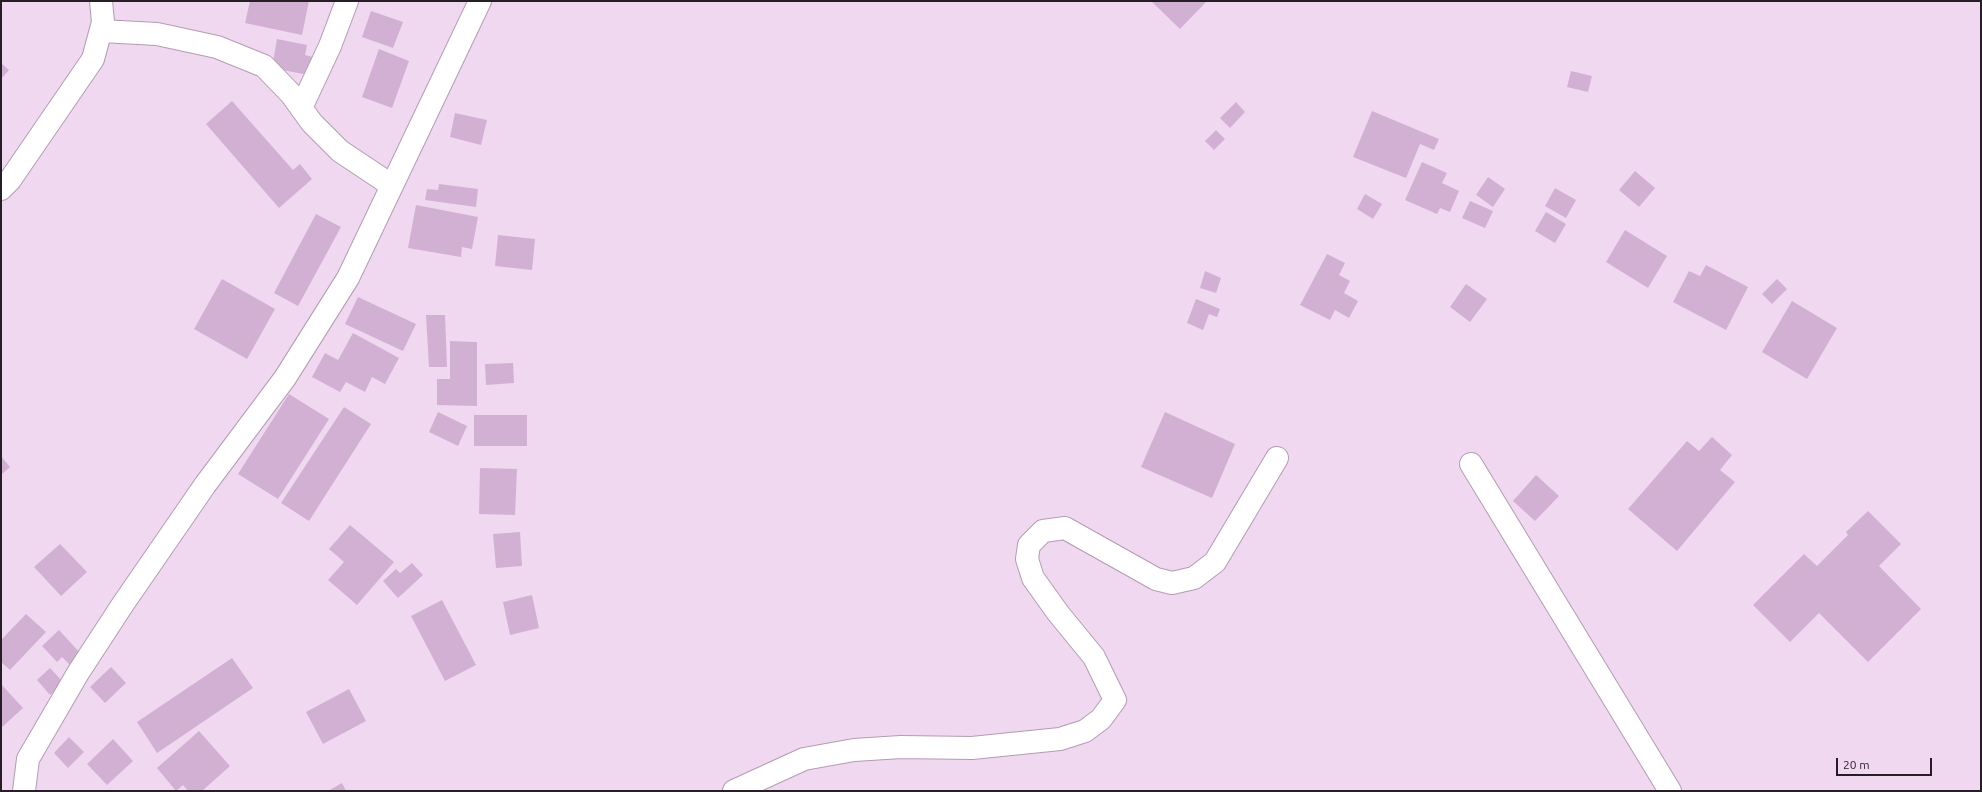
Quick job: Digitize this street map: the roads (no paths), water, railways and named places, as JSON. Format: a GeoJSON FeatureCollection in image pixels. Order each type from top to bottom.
{"type":"FeatureCollection","features":[{"type":"Feature","properties":{"kind":"street"},"geometry":{"type":"LineString","coordinates":[[1,189],[10,180],[93,59],[103,22],[101,1]]}},
{"type":"Feature","properties":{"kind":"street"},"geometry":{"type":"LineString","coordinates":[[301,108],[330,46],[347,1]]}},
{"type":"Feature","properties":{"kind":"street"},"geometry":{"type":"LineString","coordinates":[[24,791],[28,759],[78,673],[123,604],[205,485],[284,378],[348,278],[480,1]]}},
{"type":"Feature","properties":{"kind":"street"},"geometry":{"type":"LineString","coordinates":[[101,31],[157,34],[218,47],[264,66],[291,94],[312,123],[340,151],[391,185]]}},
{"type":"Feature","properties":{"kind":"street"},"geometry":{"type":"LineString","coordinates":[[734,791],[804,759],[854,750],[902,747],[972,748],[1060,739],[1085,731],[1101,719],[1115,700],[1094,657],[1033,578],[1027,559],[1029,546],[1043,531],[1065,528],[1156,579],[1172,583],[1194,578],[1215,562],[1277,458]]}},
{"type":"Feature","properties":{"kind":"street"},"geometry":{"type":"LineString","coordinates":[[1471,464],[1670,791]]}}]}
